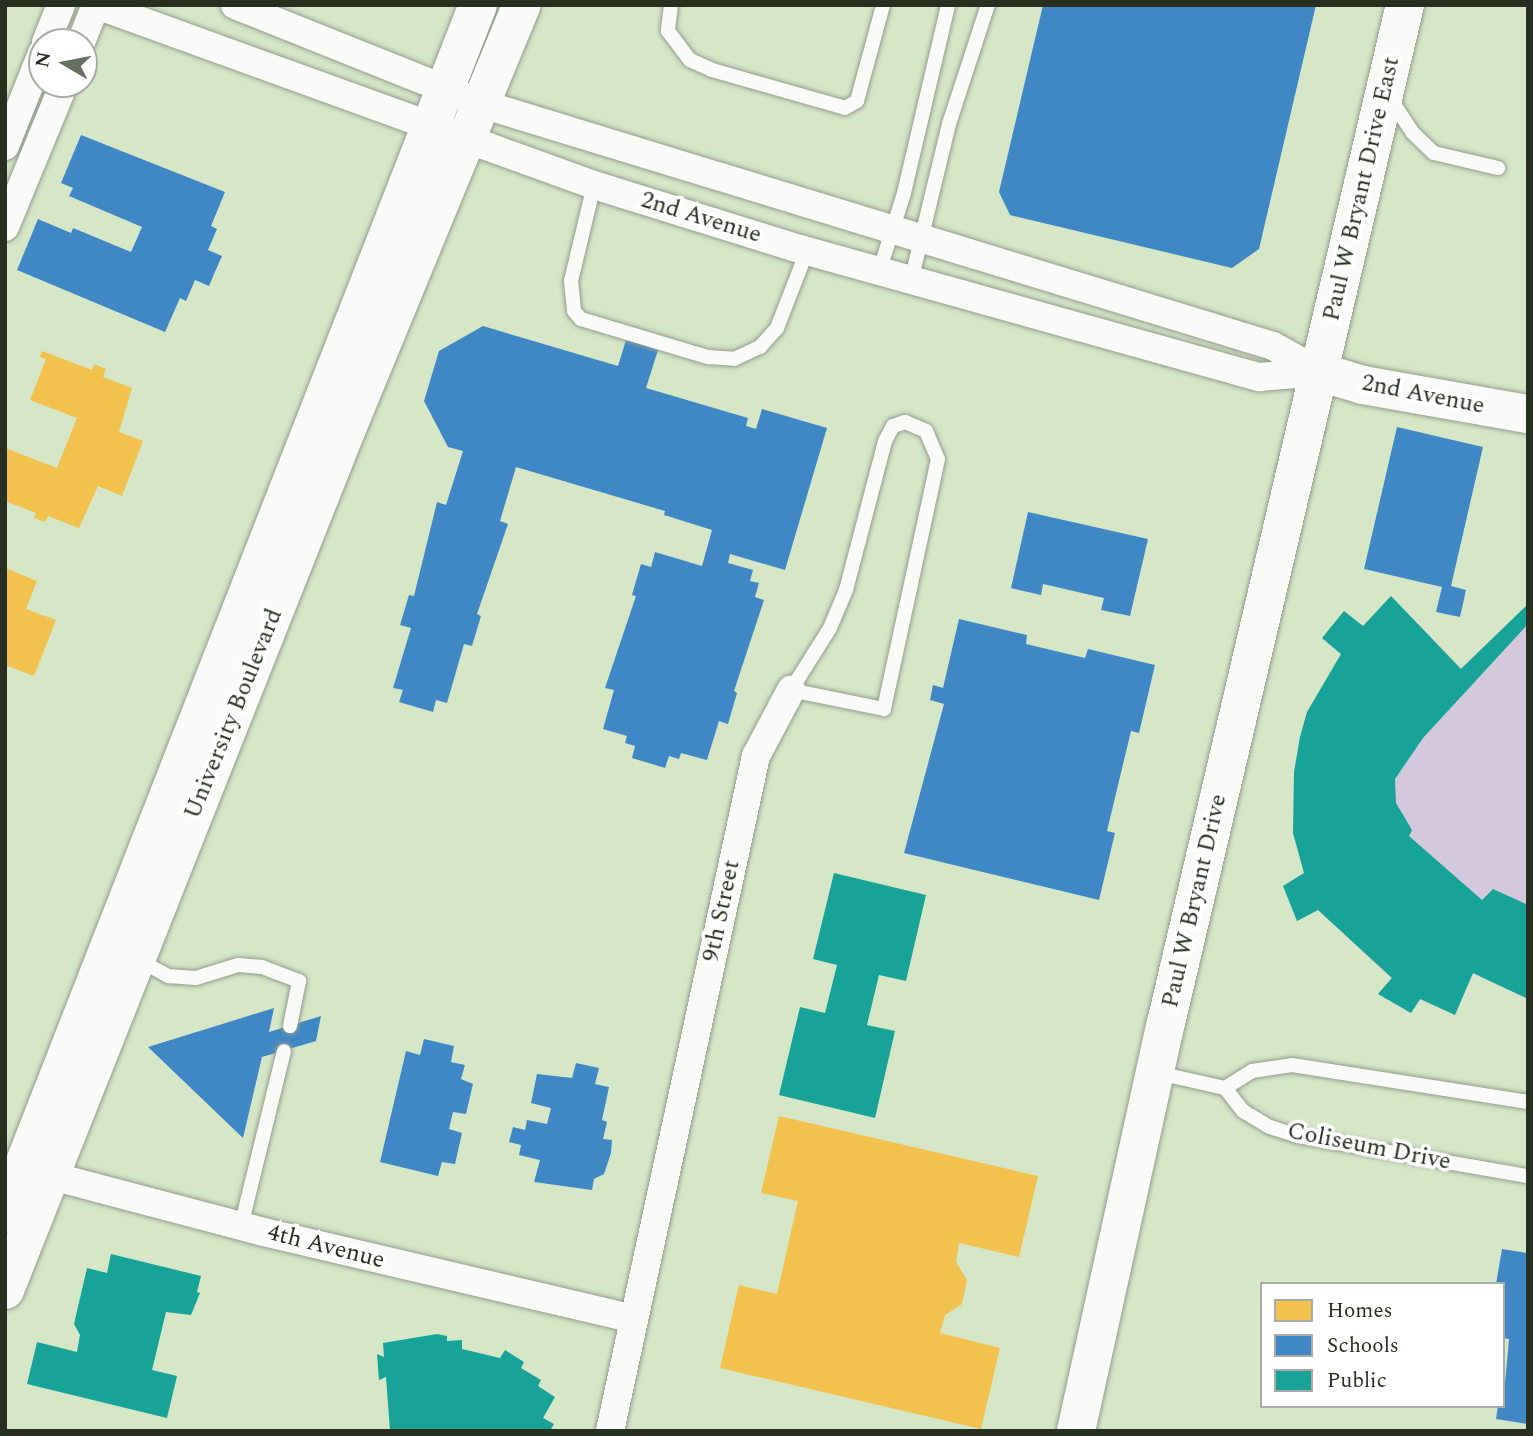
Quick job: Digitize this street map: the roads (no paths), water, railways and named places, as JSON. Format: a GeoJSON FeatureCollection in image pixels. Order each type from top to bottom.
{"type":"FeatureCollection","features":[{"type":"Feature","properties":{"kind":"main road","name":"University Boulevard"},"geometry":{"type":"LineString","coordinates":[[5,1290],[36,1172],[443,89],[478,5]]}},
{"type":"Feature","properties":{"kind":"main road","name":"University Boulevard"},"geometry":{"type":"LineString","coordinates":[[5,1213],[36,1172],[143,941],[465,139],[522,5]]}},
{"type":"Feature","properties":{"kind":"main road","name":"Paul W Bryant Drive East"},"geometry":{"type":"LineString","coordinates":[[1320,372],[1405,5]]}},
{"type":"Feature","properties":{"kind":"main road","name":"2nd Avenue"},"geometry":{"type":"LineString","coordinates":[[1320,372],[1363,385],[1528,414]]}},
{"type":"Feature","properties":{"kind":"main road","name":"Paul W Bryant Drive"},"geometry":{"type":"LineString","coordinates":[[1076,1431],[1156,1072],[1320,372]]}},
{"type":"Feature","properties":{"kind":"street"},"geometry":{"type":"LineString","coordinates":[[52,28],[61,5]]}},
{"type":"Feature","properties":{"kind":"street"},"geometry":{"type":"LineString","coordinates":[[87,28],[96,5]]}},
{"type":"Feature","properties":{"kind":"street","name":"2nd Avenue"},"geometry":{"type":"LineString","coordinates":[[96,5],[594,185],[807,251],[1259,377],[1320,372]]}},
{"type":"Feature","properties":{"kind":"street","name":"2nd Avenue"},"geometry":{"type":"LineString","coordinates":[[235,5],[482,104],[1272,346],[1320,372]]}},
{"type":"Feature","properties":{"kind":"street"},"geometry":{"type":"LineString","coordinates":[[5,146],[28,88]]}},
{"type":"Feature","properties":{"kind":"street"},"geometry":{"type":"LineString","coordinates":[[5,227],[58,98]]}},
{"type":"Feature","properties":{"kind":"street","name":"9th Street"},"geometry":{"type":"LineString","coordinates":[[610,1431],[632,1318],[755,757],[791,690]]}},
{"type":"Feature","properties":{"kind":"street","name":"4th Avenue"},"geometry":{"type":"LineString","coordinates":[[36,1172],[241,1226],[632,1318]]}},
{"type":"Feature","properties":{"kind":"lane"},"geometry":{"type":"LineString","coordinates":[[671,5],[668,31],[690,60],[712,70],[845,108],[857,101],[883,5]]}},
{"type":"Feature","properties":{"kind":"lane"},"geometry":{"type":"LineString","coordinates":[[879,272],[948,5]]}},
{"type":"Feature","properties":{"kind":"lane"},"geometry":{"type":"LineString","coordinates":[[911,281],[948,124],[988,5]]}},
{"type":"Feature","properties":{"kind":"lane"},"geometry":{"type":"LineString","coordinates":[[1385,90],[1413,133],[1434,153],[1498,168]]}},
{"type":"Feature","properties":{"kind":"lane"},"geometry":{"type":"LineString","coordinates":[[594,185],[571,281],[575,311],[581,319],[708,357],[734,359],[760,347],[777,328],[807,251]]}},
{"type":"Feature","properties":{"kind":"lane","name":"9th Street"},"geometry":{"type":"LineString","coordinates":[[905,422],[926,431],[938,459],[884,709],[791,690],[830,628],[846,590],[885,441],[893,426],[905,422]]}},
{"type":"Feature","properties":{"kind":"lane"},"geometry":{"type":"LineString","coordinates":[[143,941],[150,966],[168,976],[196,978],[238,965],[262,967],[299,981],[290,1026]]}},
{"type":"Feature","properties":{"kind":"lane"},"geometry":{"type":"LineString","coordinates":[[241,1226],[284,1051]]}},
{"type":"Feature","properties":{"kind":"lane"},"geometry":{"type":"LineString","coordinates":[[1156,1072],[1225,1088],[1252,1071],[1292,1065],[1528,1102]]}},
{"type":"Feature","properties":{"kind":"lane","name":"Coliseum Drive"},"geometry":{"type":"LineString","coordinates":[[1225,1088],[1243,1111],[1270,1127],[1298,1136],[1528,1176]]}}]}
